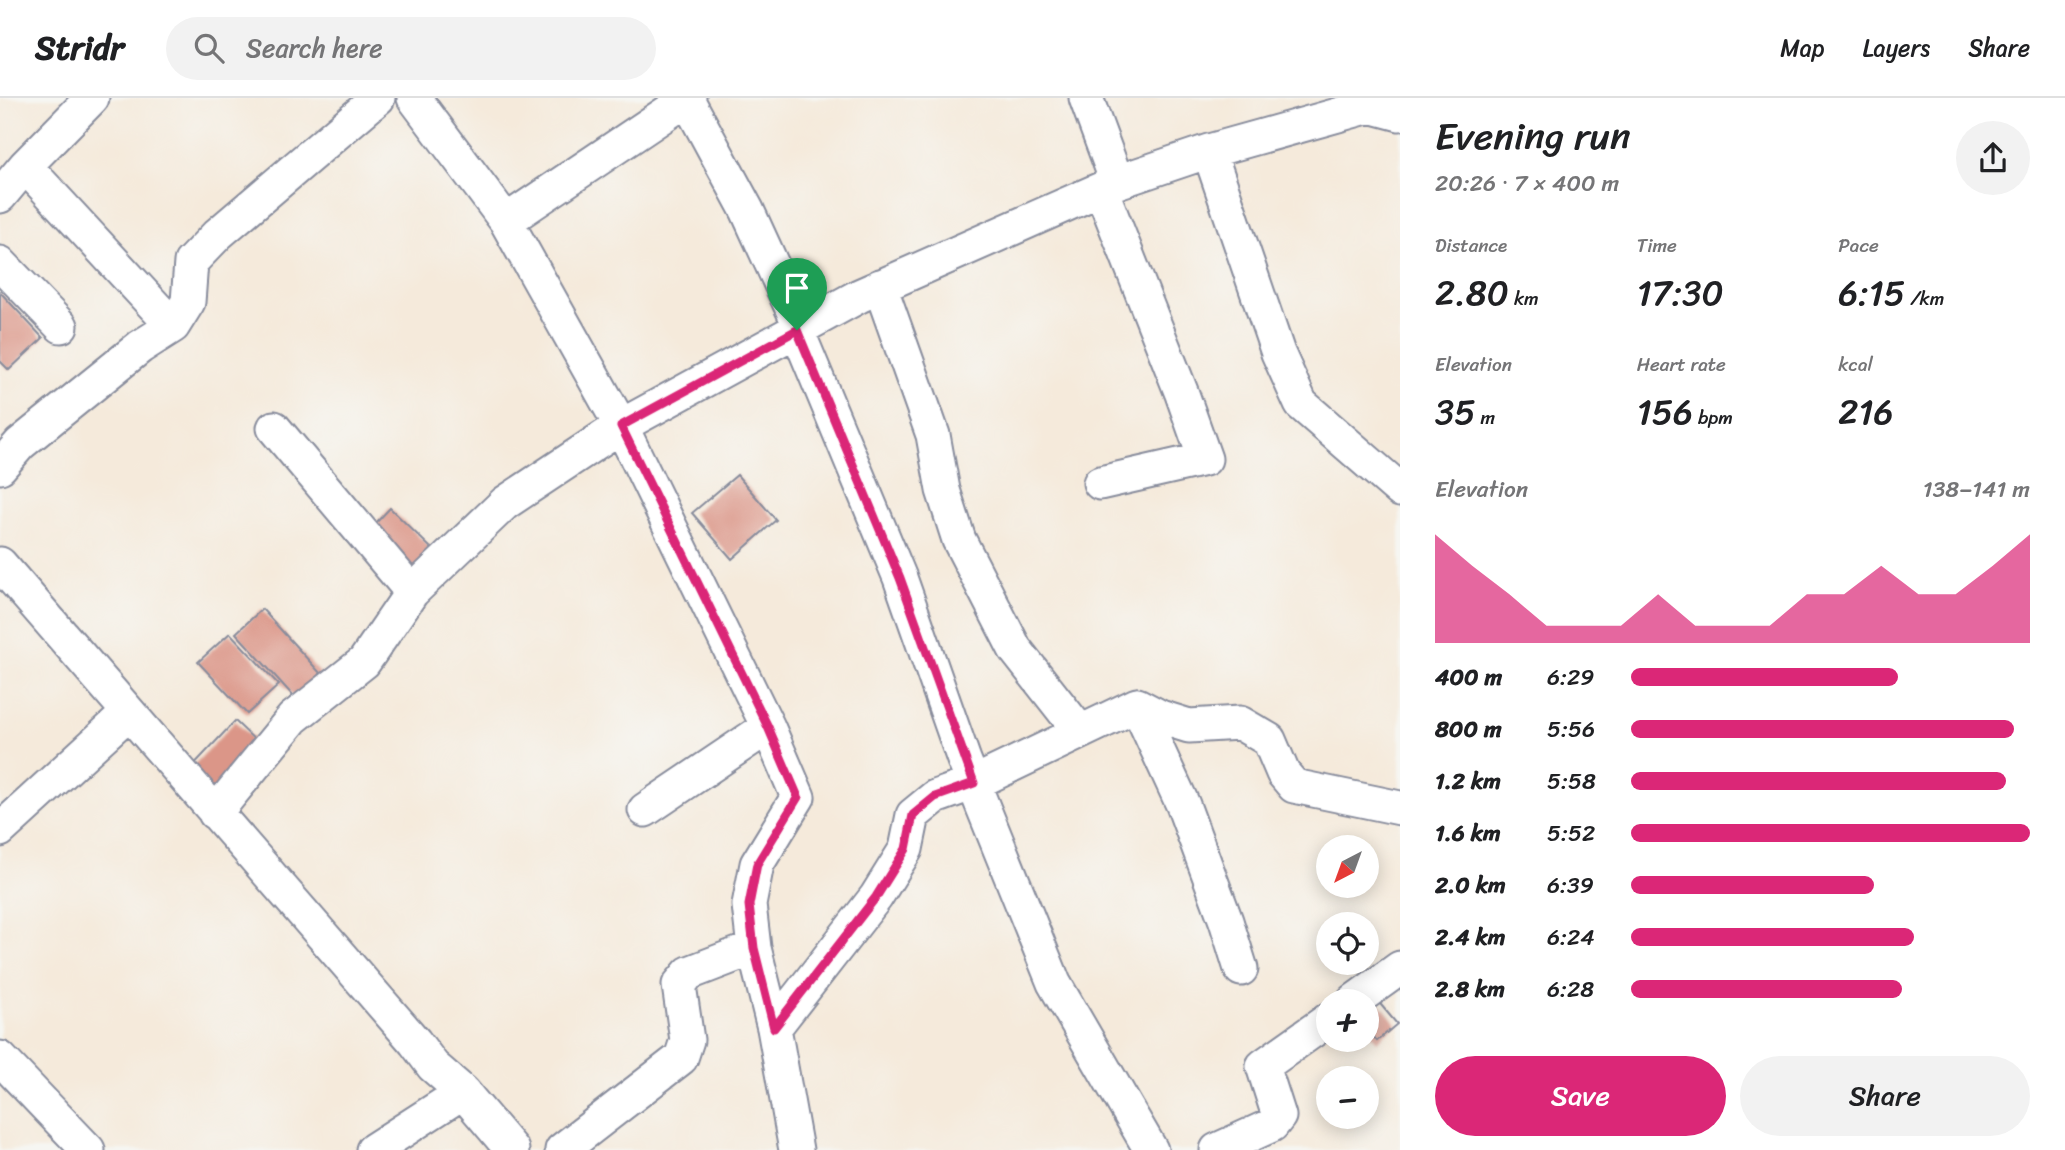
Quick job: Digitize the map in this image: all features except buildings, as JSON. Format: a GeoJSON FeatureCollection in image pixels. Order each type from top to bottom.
{"type":"FeatureCollection","features":[{"type":"Feature","properties":{"kind":"street"},"geometry":{"type":"LineString","coordinates":[[0,196],[25,166],[92,98]]}},
{"type":"Feature","properties":{"kind":"street"},"geometry":{"type":"LineString","coordinates":[[0,467],[20,444],[140,347],[173,326],[188,302],[191,262],[219,234],[378,98]]}},
{"type":"Feature","properties":{"kind":"street"},"geometry":{"type":"LineString","coordinates":[[414,98],[506,221],[621,426],[768,727],[798,797],[757,864],[749,905],[754,948],[774,1028],[796,1150]]}},
{"type":"Feature","properties":{"kind":"street"},"geometry":{"type":"LineString","coordinates":[[506,221],[688,98],[747,210],[799,329],[900,578],[974,783],[1054,983],[1151,1150]]}},
{"type":"Feature","properties":{"kind":"street"},"geometry":{"type":"LineString","coordinates":[[1086,98],[1109,186],[1205,459],[1100,483]]}},
{"type":"Feature","properties":{"kind":"street"},"geometry":{"type":"LineString","coordinates":[[215,813],[293,718],[364,662],[412,592],[505,503],[621,426],[880,286],[1109,186],[1209,151],[1379,106]]}},
{"type":"Feature","properties":{"kind":"street"},"geometry":{"type":"LineString","coordinates":[[1209,151],[1278,354],[1301,404],[1400,490]]}},
{"type":"Feature","properties":{"kind":"street"},"geometry":{"type":"LineString","coordinates":[[25,166],[173,326]]}},
{"type":"Feature","properties":{"kind":"street"},"geometry":{"type":"LineString","coordinates":[[0,263],[61,326]]}},
{"type":"Feature","properties":{"kind":"street"},"geometry":{"type":"LineString","coordinates":[[880,286],[933,435],[943,490],[959,540],[1015,649],[1074,724]]}},
{"type":"Feature","properties":{"kind":"street"},"geometry":{"type":"LineString","coordinates":[[274,428],[412,592]]}},
{"type":"Feature","properties":{"kind":"street"},"geometry":{"type":"LineString","coordinates":[[0,564],[433,1066],[463,1093],[512,1150]]}},
{"type":"Feature","properties":{"kind":"street"},"geometry":{"type":"LineString","coordinates":[[774,1028],[876,897],[906,849],[913,815],[935,797],[974,783],[1136,705]]}},
{"type":"Feature","properties":{"kind":"street"},"geometry":{"type":"LineString","coordinates":[[1136,705],[1160,717],[1189,726],[1240,723],[1269,740],[1283,773],[1294,786],[1400,808]]}},
{"type":"Feature","properties":{"kind":"street"},"geometry":{"type":"LineString","coordinates":[[1136,705],[1183,806],[1241,969]]}},
{"type":"Feature","properties":{"kind":"street"},"geometry":{"type":"LineString","coordinates":[[0,830],[128,713]]}},
{"type":"Feature","properties":{"kind":"street"},"geometry":{"type":"LineString","coordinates":[[645,810],[768,727]]}},
{"type":"Feature","properties":{"kind":"street"},"geometry":{"type":"LineString","coordinates":[[562,1150],[681,1058],[687,1040],[679,985],[689,973],[754,948]]}},
{"type":"Feature","properties":{"kind":"street"},"geometry":{"type":"LineString","coordinates":[[1371,989],[1400,968]]}},
{"type":"Feature","properties":{"kind":"street"},"geometry":{"type":"LineString","coordinates":[[1216,1150],[1272,1125],[1279,1116],[1263,1066],[1316,1028]]}},
{"type":"Feature","properties":{"kind":"street"},"geometry":{"type":"LineString","coordinates":[[6,1078],[88,1150]]}},
{"type":"Feature","properties":{"kind":"street"},"geometry":{"type":"LineString","coordinates":[[373,1150],[463,1093]]}},
{"type":"Feature","properties":{"kind":"route"},"geometry":{"type":"LineString","coordinates":[[797,330],[900,578],[974,783],[935,797],[913,815],[906,849],[876,897],[774,1028],[754,948],[749,905],[757,864],[798,797],[768,727],[621,426],[797,330]]}}]}
